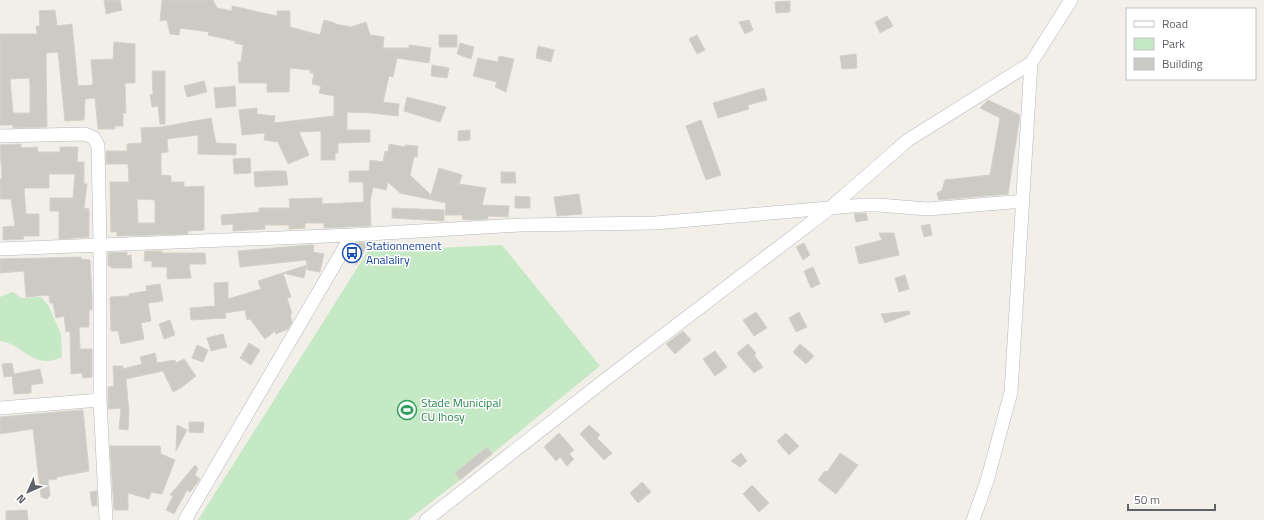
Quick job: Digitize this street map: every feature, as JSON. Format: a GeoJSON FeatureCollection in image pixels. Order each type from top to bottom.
{"type":"FeatureCollection","features":[{"type":"Feature","properties":{"kind":"street"},"geometry":{"type":"LineString","coordinates":[[426,520],[610,376],[830,209],[908,140],[1030,63],[1071,0]]}},
{"type":"Feature","properties":{"kind":"street"},"geometry":{"type":"LineString","coordinates":[[973,520],[987,481],[1012,392],[1030,63]]}},
{"type":"Feature","properties":{"kind":"street"},"geometry":{"type":"LineString","coordinates":[[0,136],[85,134],[94,138],[98,146],[100,243],[100,400],[106,520]]}},
{"type":"Feature","properties":{"kind":"street"},"geometry":{"type":"LineString","coordinates":[[0,249],[100,243],[165,243],[352,235],[520,225],[655,223],[878,205],[928,209],[1023,201]]}},
{"type":"Feature","properties":{"kind":"street"},"geometry":{"type":"LineString","coordinates":[[185,520],[352,235]]}},
{"type":"Feature","properties":{"kind":"street"},"geometry":{"type":"LineString","coordinates":[[0,408],[100,400]]}},
{"type":"Feature","properties":{"kind":"green space","name":"Stade Municipal CU Ihosy"},"geometry":{"type":"Polygon","coordinates":[[[502,245],[600,366],[460,480],[408,520],[198,520],[368,251],[502,245]]]}},
{"type":"Feature","properties":{"kind":"green space"},"geometry":{"type":"Polygon","coordinates":[[[13,292],[21,298],[41,297],[48,305],[61,334],[62,357],[43,361],[36,359],[9,343],[0,341],[0,297],[13,292]]]}},
{"type":"Feature","properties":{"kind":"building"},"geometry":{"type":"Polygon","coordinates":[[[104,0],[120,0],[122,10],[106,14],[104,0]]]}},
{"type":"Feature","properties":{"kind":"building"},"geometry":{"type":"Polygon","coordinates":[[[162,0],[213,0],[217,8],[232,11],[232,6],[277,16],[277,11],[290,11],[290,27],[320,35],[324,20],[351,27],[366,22],[370,35],[384,37],[383,48],[409,48],[409,45],[431,48],[429,63],[397,58],[393,77],[389,76],[383,102],[399,104],[398,116],[347,112],[347,130],[370,130],[370,142],[338,143],[338,153],[335,153],[335,160],[321,160],[321,131],[299,132],[309,155],[288,164],[278,142],[264,140],[265,133],[242,135],[239,110],[257,108],[257,114],[275,116],[274,123],[334,116],[334,96],[319,93],[321,86],[312,84],[314,73],[310,73],[310,70],[290,68],[289,92],[267,92],[267,83],[239,83],[238,62],[241,62],[243,45],[235,43],[235,41],[208,35],[209,32],[180,28],[179,35],[170,34],[167,20],[160,21],[162,0]]]}},
{"type":"Feature","properties":{"kind":"building"},"geometry":{"type":"Polygon","coordinates":[[[790,1],[790,12],[776,13],[775,2],[790,1]]]}},
{"type":"Feature","properties":{"kind":"building"},"geometry":{"type":"Polygon","coordinates":[[[55,10],[57,26],[72,24],[78,86],[93,85],[91,60],[113,59],[114,42],[135,44],[135,83],[125,83],[126,113],[123,113],[123,126],[115,126],[115,129],[98,129],[95,98],[85,99],[84,120],[65,121],[58,52],[46,53],[47,127],[13,128],[13,125],[0,125],[0,34],[37,34],[36,26],[40,26],[39,11],[55,10]],[[29,78],[10,79],[13,113],[30,113],[29,78]]]}},
{"type":"Feature","properties":{"kind":"building"},"geometry":{"type":"Polygon","coordinates":[[[887,16],[893,26],[880,33],[875,22],[887,16]]]}},
{"type":"Feature","properties":{"kind":"building"},"geometry":{"type":"Polygon","coordinates":[[[749,20],[753,30],[745,34],[739,22],[749,20]]]}},
{"type":"Feature","properties":{"kind":"building"},"geometry":{"type":"Polygon","coordinates":[[[439,35],[457,35],[457,47],[439,47],[439,35]]]}},
{"type":"Feature","properties":{"kind":"building"},"geometry":{"type":"Polygon","coordinates":[[[697,35],[705,50],[697,54],[689,39],[697,35]]]}},
{"type":"Feature","properties":{"kind":"building"},"geometry":{"type":"Polygon","coordinates":[[[460,43],[474,47],[471,59],[457,54],[460,43]]]}},
{"type":"Feature","properties":{"kind":"building"},"geometry":{"type":"Polygon","coordinates":[[[538,46],[554,50],[551,62],[536,58],[538,46]]]}},
{"type":"Feature","properties":{"kind":"building"},"geometry":{"type":"Polygon","coordinates":[[[856,54],[857,68],[842,69],[840,56],[856,54]]]}},
{"type":"Feature","properties":{"kind":"building"},"geometry":{"type":"Polygon","coordinates":[[[499,56],[514,59],[506,92],[495,87],[497,82],[473,76],[478,58],[498,62],[499,56]]]}},
{"type":"Feature","properties":{"kind":"building"},"geometry":{"type":"Polygon","coordinates":[[[432,65],[449,68],[447,78],[431,76],[432,65]]]}},
{"type":"Feature","properties":{"kind":"building"},"geometry":{"type":"Polygon","coordinates":[[[152,71],[165,71],[165,124],[160,124],[158,106],[152,107],[150,95],[153,94],[152,71]]]}},
{"type":"Feature","properties":{"kind":"building"},"geometry":{"type":"Polygon","coordinates":[[[204,81],[207,92],[187,97],[184,86],[204,81]]]}},
{"type":"Feature","properties":{"kind":"building"},"geometry":{"type":"Polygon","coordinates":[[[235,86],[236,106],[216,108],[214,88],[235,86]]]}},
{"type":"Feature","properties":{"kind":"building"},"geometry":{"type":"Polygon","coordinates":[[[764,88],[767,100],[748,105],[749,109],[718,118],[713,103],[764,88]]]}},
{"type":"Feature","properties":{"kind":"building"},"geometry":{"type":"Polygon","coordinates":[[[407,97],[446,107],[440,122],[404,111],[407,97]]]}},
{"type":"Feature","properties":{"kind":"building"},"geometry":{"type":"Polygon","coordinates":[[[988,100],[1020,115],[1008,194],[939,200],[937,193],[942,190],[945,180],[990,175],[1000,118],[980,108],[988,100]]]}},
{"type":"Feature","properties":{"kind":"building"},"geometry":{"type":"Polygon","coordinates":[[[211,118],[216,143],[236,144],[236,155],[198,154],[198,135],[167,139],[168,152],[161,153],[161,175],[171,176],[171,182],[184,182],[184,187],[204,186],[204,230],[188,231],[188,234],[117,236],[117,232],[111,232],[110,182],[129,182],[128,164],[106,164],[106,151],[127,151],[127,144],[142,143],[141,128],[161,127],[211,118]],[[137,199],[138,223],[155,223],[155,200],[137,199]]]}},
{"type":"Feature","properties":{"kind":"building"},"geometry":{"type":"Polygon","coordinates":[[[701,120],[721,175],[706,180],[686,126],[701,120]]]}},
{"type":"Feature","properties":{"kind":"building"},"geometry":{"type":"Polygon","coordinates":[[[470,130],[470,140],[458,141],[458,131],[470,130]]]}},
{"type":"Feature","properties":{"kind":"building"},"geometry":{"type":"Polygon","coordinates":[[[21,144],[21,148],[37,147],[38,152],[60,152],[60,147],[78,147],[77,162],[84,162],[84,184],[87,184],[84,208],[89,209],[89,237],[59,239],[59,211],[50,211],[50,198],[73,198],[75,174],[49,174],[49,188],[24,188],[26,214],[39,214],[39,236],[23,236],[24,239],[3,240],[3,227],[15,226],[11,199],[0,199],[0,179],[2,179],[0,145],[21,144]]]}},
{"type":"Feature","properties":{"kind":"building"},"geometry":{"type":"Polygon","coordinates":[[[389,144],[405,147],[405,145],[418,146],[417,157],[414,157],[410,175],[431,195],[439,168],[462,175],[459,184],[486,188],[482,205],[509,206],[508,217],[488,216],[488,219],[469,220],[462,219],[463,215],[445,215],[446,203],[400,193],[388,182],[386,190],[373,187],[370,202],[371,226],[324,228],[324,223],[305,223],[305,228],[289,229],[289,225],[265,225],[265,229],[233,231],[233,224],[222,225],[221,215],[259,212],[259,208],[290,208],[289,199],[322,198],[322,204],[364,202],[363,182],[349,182],[349,171],[369,171],[370,160],[383,162],[385,151],[388,152],[389,144]]]}},
{"type":"Feature","properties":{"kind":"building"},"geometry":{"type":"Polygon","coordinates":[[[250,158],[251,173],[234,174],[233,159],[250,158]]]}},
{"type":"Feature","properties":{"kind":"building"},"geometry":{"type":"Polygon","coordinates":[[[286,171],[288,185],[255,187],[254,172],[286,171]]]}},
{"type":"Feature","properties":{"kind":"building"},"geometry":{"type":"Polygon","coordinates":[[[501,172],[515,172],[516,183],[501,183],[501,172]]]}},
{"type":"Feature","properties":{"kind":"building"},"geometry":{"type":"Polygon","coordinates":[[[579,194],[582,214],[557,216],[554,197],[579,194]]]}},
{"type":"Feature","properties":{"kind":"building"},"geometry":{"type":"Polygon","coordinates":[[[515,196],[530,197],[530,208],[515,208],[515,196]]]}},
{"type":"Feature","properties":{"kind":"building"},"geometry":{"type":"Polygon","coordinates":[[[392,208],[444,210],[444,221],[392,218],[392,208]]]}},
{"type":"Feature","properties":{"kind":"building"},"geometry":{"type":"Polygon","coordinates":[[[866,213],[868,220],[856,222],[854,214],[866,213]]]}},
{"type":"Feature","properties":{"kind":"building"},"geometry":{"type":"Polygon","coordinates":[[[930,224],[932,235],[924,237],[921,226],[930,224]]]}},
{"type":"Feature","properties":{"kind":"building"},"geometry":{"type":"Polygon","coordinates":[[[879,233],[894,233],[899,255],[859,264],[855,247],[882,240],[879,233]]]}},
{"type":"Feature","properties":{"kind":"building"},"geometry":{"type":"Polygon","coordinates":[[[372,242],[372,249],[365,249],[356,265],[357,243],[372,242]]]}},
{"type":"Feature","properties":{"kind":"building"},"geometry":{"type":"Polygon","coordinates":[[[804,243],[810,255],[803,260],[796,247],[804,243]]]}},
{"type":"Feature","properties":{"kind":"building"},"geometry":{"type":"Polygon","coordinates":[[[314,245],[313,252],[324,254],[320,272],[308,270],[306,260],[240,267],[238,251],[314,245]]]}},
{"type":"Feature","properties":{"kind":"building"},"geometry":{"type":"Polygon","coordinates":[[[145,251],[162,251],[162,253],[205,253],[206,264],[189,264],[191,278],[167,279],[167,267],[152,267],[152,261],[144,261],[145,251]]]}},
{"type":"Feature","properties":{"kind":"building"},"geometry":{"type":"Polygon","coordinates":[[[127,252],[127,256],[131,255],[132,268],[111,268],[111,266],[108,266],[108,253],[127,252]]]}},
{"type":"Feature","properties":{"kind":"building"},"geometry":{"type":"Polygon","coordinates":[[[81,257],[81,259],[90,260],[92,297],[92,310],[89,310],[89,327],[79,327],[80,349],[92,349],[92,377],[83,378],[82,373],[71,374],[70,331],[66,332],[64,316],[56,318],[53,303],[50,303],[49,295],[26,297],[24,271],[0,273],[0,259],[81,257]]]}},
{"type":"Feature","properties":{"kind":"building"},"geometry":{"type":"Polygon","coordinates":[[[307,265],[304,278],[283,273],[291,297],[287,298],[292,314],[290,314],[292,322],[288,329],[276,334],[275,331],[265,339],[250,319],[247,320],[245,310],[225,313],[226,318],[191,320],[190,308],[215,306],[214,283],[228,282],[228,299],[261,289],[258,281],[307,265]]]}},
{"type":"Feature","properties":{"kind":"building"},"geometry":{"type":"Polygon","coordinates":[[[813,267],[820,284],[811,288],[804,271],[813,267]]]}},
{"type":"Feature","properties":{"kind":"building"},"geometry":{"type":"Polygon","coordinates":[[[905,275],[909,289],[899,292],[895,278],[905,275]]]}},
{"type":"Feature","properties":{"kind":"building"},"geometry":{"type":"Polygon","coordinates":[[[160,284],[163,301],[148,303],[151,321],[141,323],[144,339],[121,344],[118,331],[111,331],[110,297],[129,296],[129,294],[147,291],[146,286],[160,284]]]}},
{"type":"Feature","properties":{"kind":"building"},"geometry":{"type":"Polygon","coordinates":[[[909,311],[910,314],[885,323],[881,314],[909,311]]]}},
{"type":"Feature","properties":{"kind":"building"},"geometry":{"type":"Polygon","coordinates":[[[756,312],[767,328],[754,336],[743,320],[756,312]]]}},
{"type":"Feature","properties":{"kind":"building"},"geometry":{"type":"Polygon","coordinates":[[[799,312],[807,327],[796,332],[789,318],[799,312]]]}},
{"type":"Feature","properties":{"kind":"building"},"geometry":{"type":"Polygon","coordinates":[[[170,320],[175,335],[164,339],[159,324],[170,320]]]}},
{"type":"Feature","properties":{"kind":"building"},"geometry":{"type":"Polygon","coordinates":[[[683,331],[691,340],[675,354],[666,344],[683,331]]]}},
{"type":"Feature","properties":{"kind":"building"},"geometry":{"type":"Polygon","coordinates":[[[223,334],[227,347],[211,351],[207,338],[223,334]]]}},
{"type":"Feature","properties":{"kind":"building"},"geometry":{"type":"Polygon","coordinates":[[[249,343],[260,350],[251,365],[240,358],[249,343]]]}},
{"type":"Feature","properties":{"kind":"building"},"geometry":{"type":"Polygon","coordinates":[[[748,344],[756,353],[754,355],[763,367],[754,373],[737,353],[748,344]]]}},
{"type":"Feature","properties":{"kind":"building"},"geometry":{"type":"Polygon","coordinates":[[[800,344],[814,356],[806,364],[793,352],[800,344]]]}},
{"type":"Feature","properties":{"kind":"building"},"geometry":{"type":"Polygon","coordinates":[[[197,345],[208,350],[203,362],[192,358],[197,345]]]}},
{"type":"Feature","properties":{"kind":"building"},"geometry":{"type":"Polygon","coordinates":[[[715,351],[727,367],[715,376],[703,359],[715,351]]]}},
{"type":"Feature","properties":{"kind":"building"},"geometry":{"type":"Polygon","coordinates":[[[155,353],[157,363],[175,360],[176,363],[184,359],[196,376],[173,392],[163,371],[126,379],[129,413],[128,430],[119,429],[121,408],[108,409],[108,387],[114,386],[113,366],[123,366],[123,369],[142,364],[140,357],[155,353]]]}},
{"type":"Feature","properties":{"kind":"building"},"geometry":{"type":"Polygon","coordinates":[[[12,363],[14,374],[40,369],[43,383],[31,385],[31,393],[14,394],[12,376],[4,377],[2,364],[12,363]]]}},
{"type":"Feature","properties":{"kind":"building"},"geometry":{"type":"Polygon","coordinates":[[[83,410],[89,471],[48,480],[50,495],[47,499],[41,497],[33,429],[0,434],[0,417],[83,410]]]}},
{"type":"Feature","properties":{"kind":"building"},"geometry":{"type":"Polygon","coordinates":[[[189,422],[204,422],[203,433],[189,432],[189,422]]]}},
{"type":"Feature","properties":{"kind":"building"},"geometry":{"type":"Polygon","coordinates":[[[177,425],[187,430],[176,451],[177,425]]]}},
{"type":"Feature","properties":{"kind":"building"},"geometry":{"type":"Polygon","coordinates":[[[589,425],[600,435],[597,438],[612,453],[604,460],[580,434],[589,425]]]}},
{"type":"Feature","properties":{"kind":"building"},"geometry":{"type":"Polygon","coordinates":[[[559,433],[574,450],[569,454],[574,459],[567,466],[560,457],[556,461],[544,447],[559,433]]]}},
{"type":"Feature","properties":{"kind":"building"},"geometry":{"type":"Polygon","coordinates":[[[786,433],[799,446],[789,455],[777,441],[786,433]]]}},
{"type":"Feature","properties":{"kind":"building"},"geometry":{"type":"Polygon","coordinates":[[[110,446],[160,446],[161,454],[175,460],[162,494],[151,492],[149,499],[128,493],[128,510],[114,510],[110,446]]]}},
{"type":"Feature","properties":{"kind":"building"},"geometry":{"type":"Polygon","coordinates":[[[487,447],[492,454],[460,480],[455,473],[487,447]]]}},
{"type":"Feature","properties":{"kind":"building"},"geometry":{"type":"Polygon","coordinates":[[[741,453],[747,461],[740,467],[731,461],[741,453]]]}},
{"type":"Feature","properties":{"kind":"building"},"geometry":{"type":"Polygon","coordinates":[[[840,453],[858,465],[836,494],[818,480],[825,471],[827,472],[840,453]]]}},
{"type":"Feature","properties":{"kind":"building"},"geometry":{"type":"Polygon","coordinates":[[[195,465],[198,468],[195,475],[200,479],[190,492],[187,490],[174,514],[166,510],[173,496],[170,495],[195,465]]]}},
{"type":"Feature","properties":{"kind":"building"},"geometry":{"type":"Polygon","coordinates":[[[642,482],[651,492],[638,503],[630,493],[642,482]]]}},
{"type":"Feature","properties":{"kind":"building"},"geometry":{"type":"Polygon","coordinates":[[[752,485],[769,503],[759,512],[743,494],[752,485]]]}},
{"type":"Feature","properties":{"kind":"building"},"geometry":{"type":"Polygon","coordinates":[[[97,491],[97,506],[92,506],[90,492],[97,491]]]}},
{"type":"Feature","properties":{"kind":"building"},"geometry":{"type":"Polygon","coordinates":[[[27,510],[28,520],[6,520],[6,511],[27,510]]]}},
{"type":"Feature","properties":{"kind":"place","name":"Stationnement Analaliry"},"geometry":{"type":"Point","coordinates":[352,253]}},
{"type":"Feature","properties":{"kind":"place","name":"Stade Municipal CU Ihosy"},"geometry":{"type":"Point","coordinates":[407,410]}}]}
